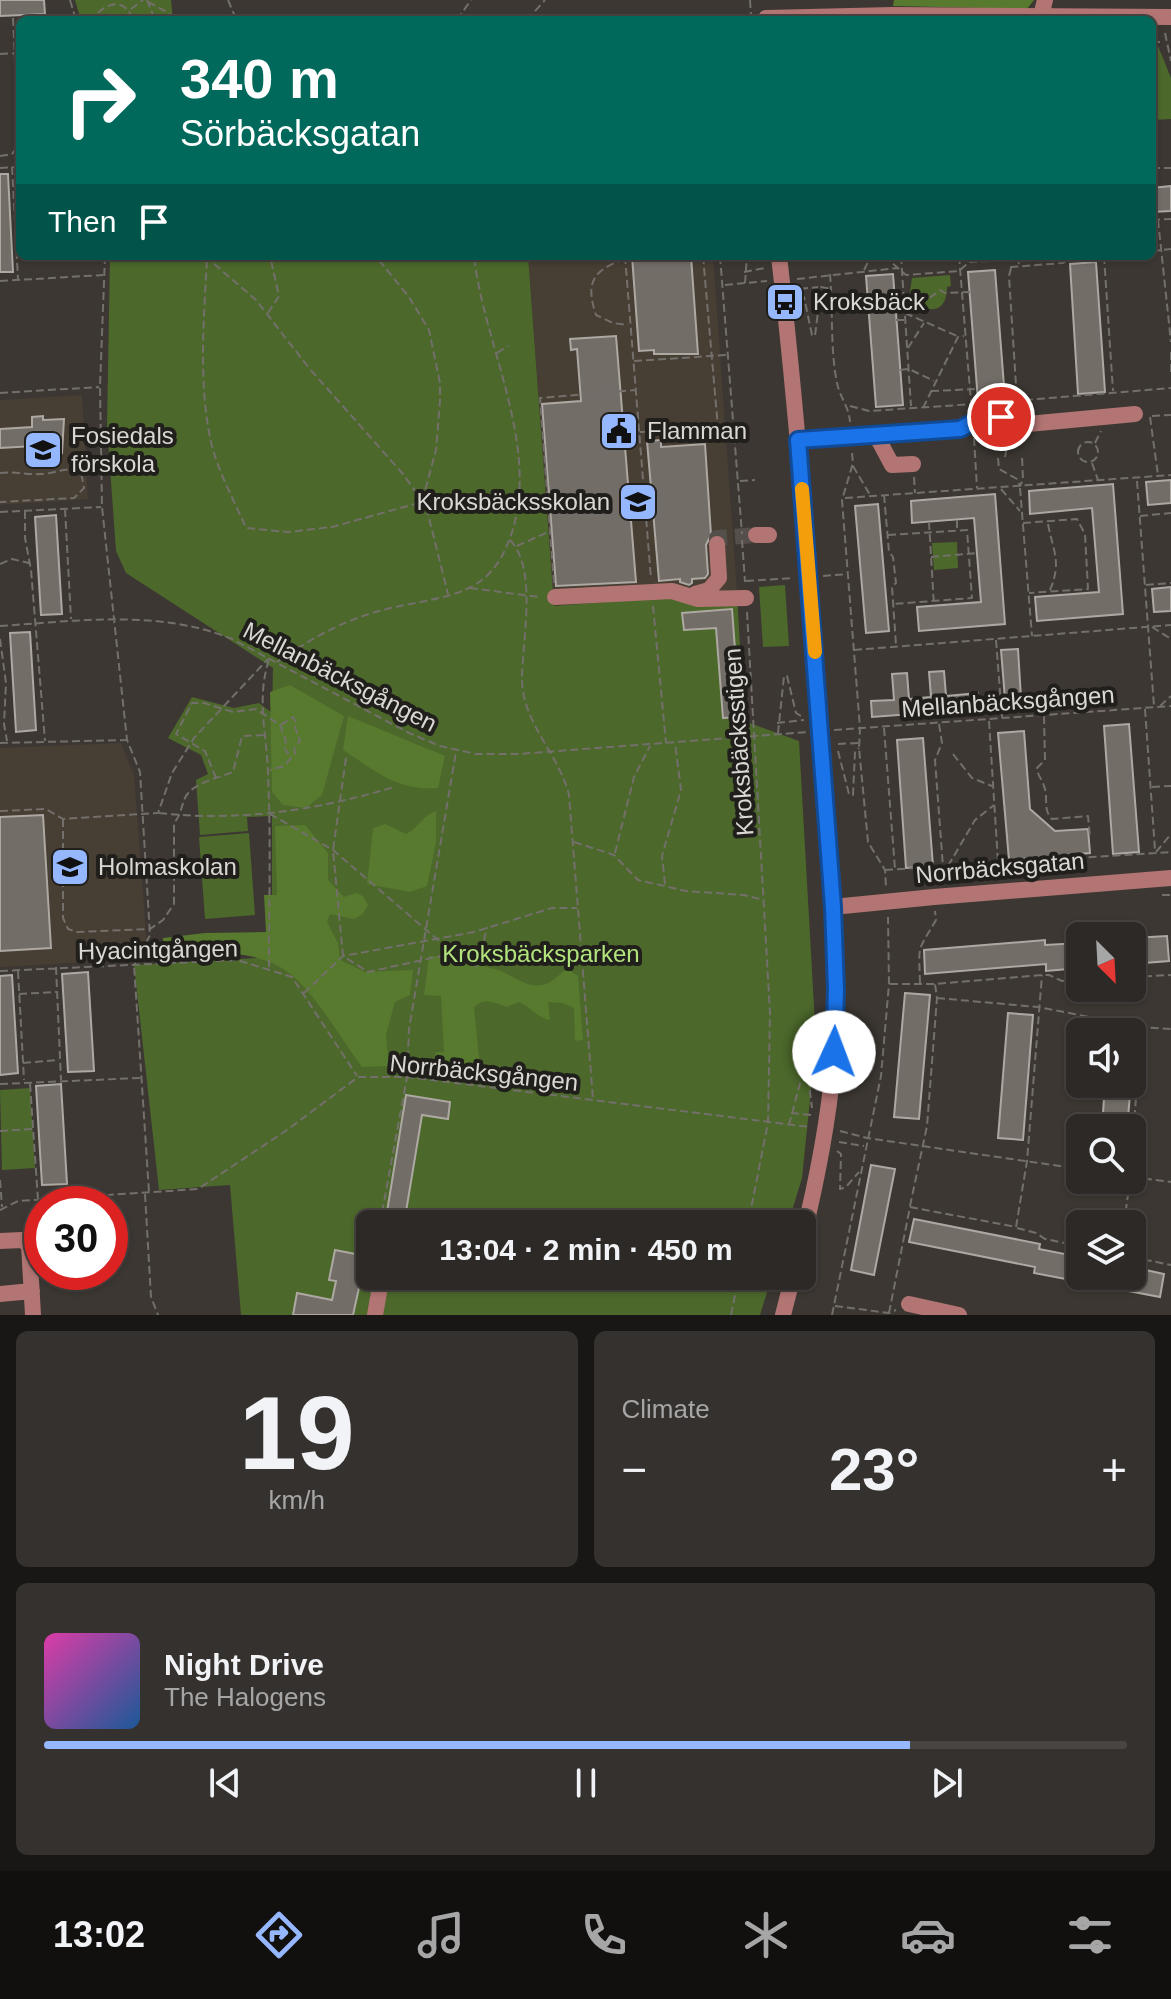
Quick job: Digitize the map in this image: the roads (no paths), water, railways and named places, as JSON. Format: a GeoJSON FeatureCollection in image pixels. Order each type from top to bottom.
{"type":"FeatureCollection","features":[{"type":"Feature","properties":{"kind":"street"},"geometry":{"type":"LineString","coordinates":[[795,16],[887,8],[1043,8],[1171,17]]}},
{"type":"Feature","properties":{"kind":"street"},"geometry":{"type":"LineString","coordinates":[[775,262],[798,440],[833,907],[836,990],[833,1069],[810,1210]]}},
{"type":"Feature","properties":{"kind":"street"},"geometry":{"type":"LineString","coordinates":[[798,440],[960,429],[981,418],[1001,417],[1028,424],[1142,415]]}},
{"type":"Feature","properties":{"kind":"street"},"geometry":{"type":"LineString","coordinates":[[876,435],[892,465],[913,471]]}},
{"type":"Feature","properties":{"kind":"street"},"geometry":{"type":"LineString","coordinates":[[685,595],[702,594],[715,585],[719,578],[717,544]]}},
{"type":"Feature","properties":{"kind":"street"},"geometry":{"type":"LineString","coordinates":[[555,597],[672,591],[698,599],[746,589]]}},
{"type":"Feature","properties":{"kind":"street","name":"Norrbäcksgatan"},"geometry":{"type":"LineString","coordinates":[[833,907],[1171,878]]}},
{"type":"Feature","properties":{"kind":"street"},"geometry":{"type":"LineString","coordinates":[[0,1241],[22,1240],[29,1245],[33,1315]]}},
{"type":"Feature","properties":{"kind":"street"},"geometry":{"type":"LineString","coordinates":[[375,1315],[379,1290]]}},
{"type":"Feature","properties":{"kind":"street"},"geometry":{"type":"LineString","coordinates":[[783,1315],[789,1290]]}},
{"type":"Feature","properties":{"kind":"street"},"geometry":{"type":"LineString","coordinates":[[0,1294],[32,1291]]}},
{"type":"Feature","properties":{"kind":"street"},"geometry":{"type":"LineString","coordinates":[[909,1304],[959,1315]]}},
{"type":"Feature","properties":{"kind":"tunnel"},"geometry":{"type":"LineString","coordinates":[[717,544],[717,538],[756,535]]}},
{"type":"Feature","properties":{"kind":"place","name":"Kroksbäck"},"geometry":{"type":"Point","coordinates":[785,302]}},
{"type":"Feature","properties":{"kind":"place","name":"Flamman"},"geometry":{"type":"Point","coordinates":[619,431]}},
{"type":"Feature","properties":{"kind":"place","name":"Fosiedals förskola"},"geometry":{"type":"Point","coordinates":[43,450]}},
{"type":"Feature","properties":{"kind":"place","name":"Kroksbäcksskolan"},"geometry":{"type":"Point","coordinates":[638,502]}},
{"type":"Feature","properties":{"kind":"place","name":"Holmaskolan"},"geometry":{"type":"Point","coordinates":[70,867]}},
{"type":"Feature","properties":{"kind":"park label","name":"Kroksbäcksparken"},"geometry":{"type":"Point","coordinates":[541,954]}}]}
